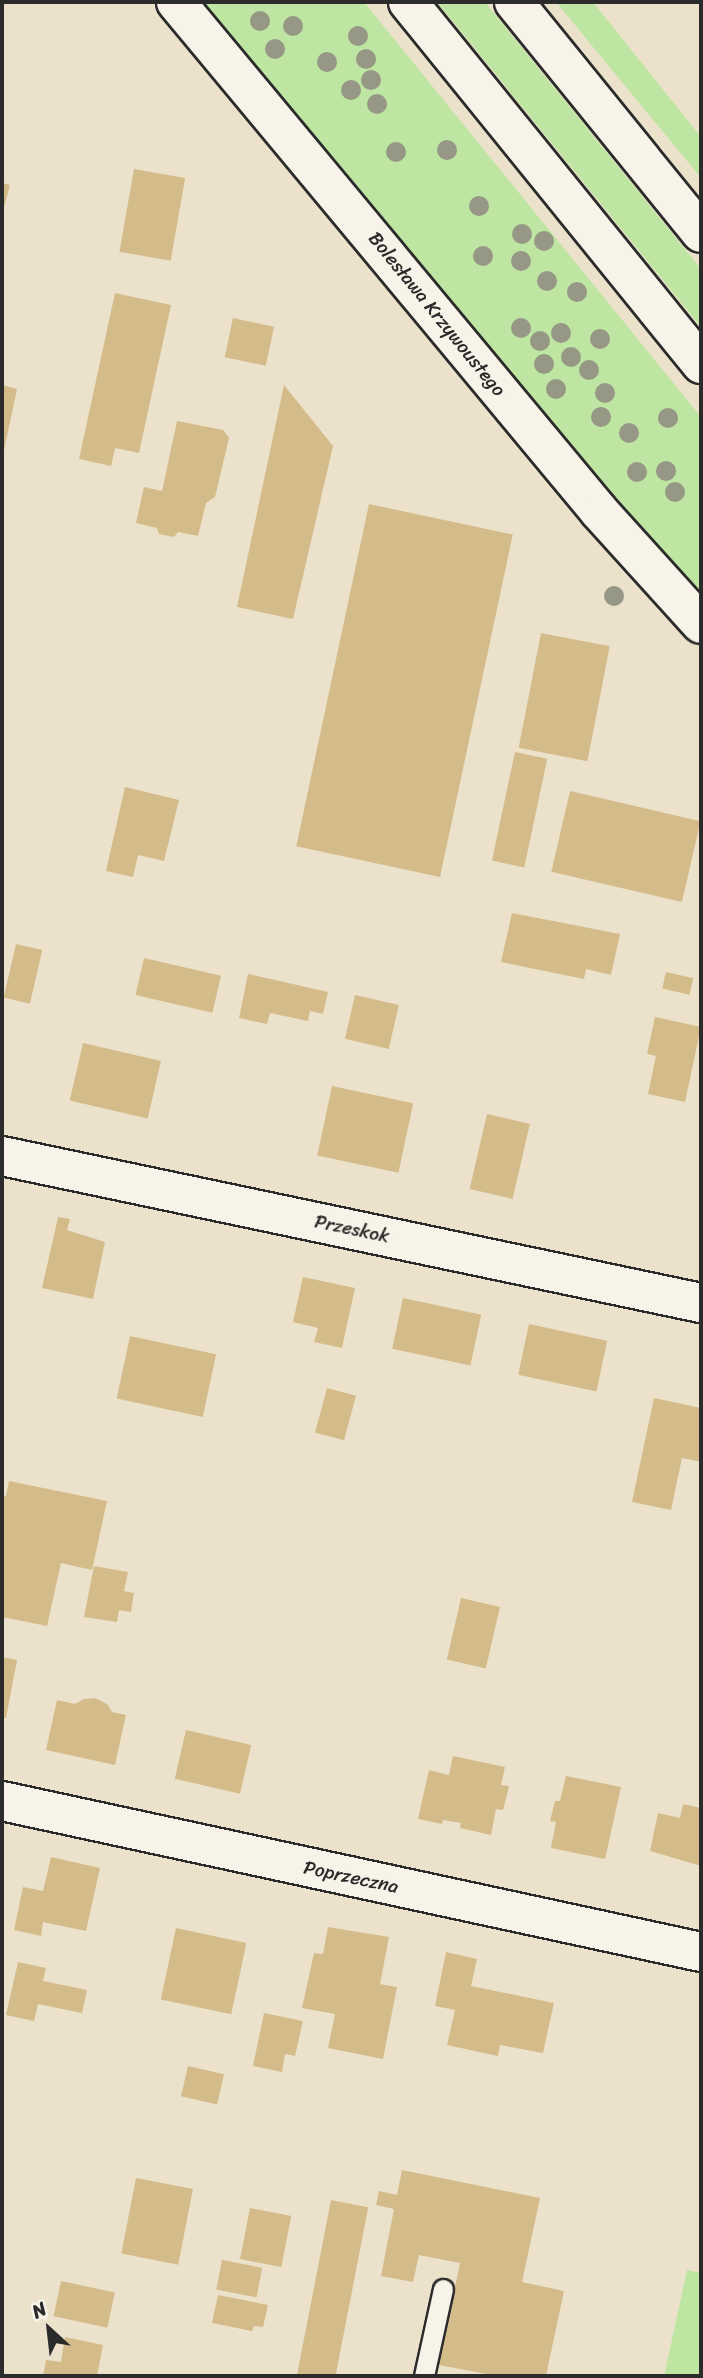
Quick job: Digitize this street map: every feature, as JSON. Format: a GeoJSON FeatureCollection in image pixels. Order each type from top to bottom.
{"type":"FeatureCollection","features":[{"type":"Feature","properties":{"kind":"street","name":"Bolesława Krzywoustego"},"geometry":{"type":"LineString","coordinates":[[176,2],[599,511],[701,624]]}},
{"type":"Feature","properties":{"kind":"street"},"geometry":{"type":"LineString","coordinates":[[408,2],[701,364]]}},
{"type":"Feature","properties":{"kind":"street"},"geometry":{"type":"LineString","coordinates":[[514,2],[701,233]]}},
{"type":"Feature","properties":{"kind":"street","name":"Przeskok"},"geometry":{"type":"LineString","coordinates":[[2,1156],[701,1303]]}},
{"type":"Feature","properties":{"kind":"street","name":"Poprzeczna"},"geometry":{"type":"LineString","coordinates":[[2,1801],[701,1952]]}},
{"type":"Feature","properties":{"kind":"lane"},"geometry":{"type":"LineString","coordinates":[[424,2376],[443,2289]]}},
{"type":"Feature","properties":{"kind":"green space"},"geometry":{"type":"Polygon","coordinates":[[[203,2],[364,2],[701,417],[701,599],[643,536],[203,2]]]}},
{"type":"Feature","properties":{"kind":"green space"},"geometry":{"type":"Polygon","coordinates":[[[437,2],[485,2],[701,269],[701,327],[437,2]]]}},
{"type":"Feature","properties":{"kind":"green space"},"geometry":{"type":"Polygon","coordinates":[[[556,2],[593,2],[701,137],[701,178],[556,2]]]}},
{"type":"Feature","properties":{"kind":"green space"},"geometry":{"type":"Polygon","coordinates":[[[687,2270],[701,2273],[701,2376],[664,2376],[687,2270]]]}},
{"type":"Feature","properties":{"kind":"building"},"geometry":{"type":"Polygon","coordinates":[[[134,169],[185,178],[171,261],[119,252],[134,169]]]}},
{"type":"Feature","properties":{"kind":"building"},"geometry":{"type":"Polygon","coordinates":[[[2,183],[10,185],[3,211],[2,211],[2,183]]]}},
{"type":"Feature","properties":{"kind":"building"},"geometry":{"type":"Polygon","coordinates":[[[115,293],[171,305],[139,453],[115,448],[111,466],[79,459],[115,293]]]}},
{"type":"Feature","properties":{"kind":"building"},"geometry":{"type":"Polygon","coordinates":[[[233,318],[274,327],[266,366],[225,357],[233,318]]]}},
{"type":"Feature","properties":{"kind":"building"},"geometry":{"type":"Polygon","coordinates":[[[2,385],[17,389],[3,455],[2,455],[2,385]]]}},
{"type":"Feature","properties":{"kind":"building"},"geometry":{"type":"Polygon","coordinates":[[[284,385],[333,446],[293,619],[237,607],[284,385]]]}},
{"type":"Feature","properties":{"kind":"building"},"geometry":{"type":"Polygon","coordinates":[[[177,421],[223,430],[229,438],[215,497],[206,503],[198,536],[178,532],[174,537],[159,534],[157,528],[136,523],[144,487],[162,491],[177,421]]]}},
{"type":"Feature","properties":{"kind":"building"},"geometry":{"type":"Polygon","coordinates":[[[369,504],[513,535],[440,877],[296,846],[369,504]]]}},
{"type":"Feature","properties":{"kind":"building"},"geometry":{"type":"Polygon","coordinates":[[[541,633],[610,646],[587,761],[519,748],[541,633]]]}},
{"type":"Feature","properties":{"kind":"building"},"geometry":{"type":"Polygon","coordinates":[[[515,752],[547,759],[524,867],[492,861],[515,752]]]}},
{"type":"Feature","properties":{"kind":"building"},"geometry":{"type":"Polygon","coordinates":[[[125,787],[179,800],[164,861],[138,855],[133,877],[106,871],[125,787]]]}},
{"type":"Feature","properties":{"kind":"building"},"geometry":{"type":"Polygon","coordinates":[[[570,791],[701,821],[682,902],[551,872],[570,791]]]}},
{"type":"Feature","properties":{"kind":"building"},"geometry":{"type":"Polygon","coordinates":[[[512,913],[620,934],[611,975],[586,969],[584,979],[501,962],[512,913]]]}},
{"type":"Feature","properties":{"kind":"building"},"geometry":{"type":"Polygon","coordinates":[[[16,944],[42,950],[30,1004],[4,998],[16,944]]]}},
{"type":"Feature","properties":{"kind":"building"},"geometry":{"type":"Polygon","coordinates":[[[144,958],[221,976],[212,1013],[135,995],[144,958]]]}},
{"type":"Feature","properties":{"kind":"building"},"geometry":{"type":"Polygon","coordinates":[[[666,972],[693,978],[689,995],[662,989],[666,972]]]}},
{"type":"Feature","properties":{"kind":"building"},"geometry":{"type":"Polygon","coordinates":[[[248,974],[328,992],[323,1014],[310,1011],[308,1021],[270,1013],[267,1024],[239,1018],[248,974]]]}},
{"type":"Feature","properties":{"kind":"building"},"geometry":{"type":"Polygon","coordinates":[[[355,995],[399,1005],[389,1049],[345,1039],[355,995]]]}},
{"type":"Feature","properties":{"kind":"building"},"geometry":{"type":"Polygon","coordinates":[[[655,1017],[701,1027],[685,1102],[648,1094],[656,1056],[647,1054],[655,1017]]]}},
{"type":"Feature","properties":{"kind":"building"},"geometry":{"type":"Polygon","coordinates":[[[83,1043],[161,1061],[148,1118],[70,1100],[83,1043]]]}},
{"type":"Feature","properties":{"kind":"building"},"geometry":{"type":"Polygon","coordinates":[[[332,1086],[413,1103],[398,1173],[317,1155],[332,1086]]]}},
{"type":"Feature","properties":{"kind":"building"},"geometry":{"type":"Polygon","coordinates":[[[487,1114],[530,1124],[513,1199],[470,1189],[487,1114]]]}},
{"type":"Feature","properties":{"kind":"building"},"geometry":{"type":"Polygon","coordinates":[[[58,1217],[70,1219],[67,1230],[105,1242],[93,1299],[42,1288],[58,1217]]]}},
{"type":"Feature","properties":{"kind":"building"},"geometry":{"type":"Polygon","coordinates":[[[303,1277],[355,1288],[342,1348],[314,1342],[318,1328],[293,1322],[303,1277]]]}},
{"type":"Feature","properties":{"kind":"building"},"geometry":{"type":"Polygon","coordinates":[[[403,1298],[481,1315],[470,1365],[392,1349],[403,1298]]]}},
{"type":"Feature","properties":{"kind":"building"},"geometry":{"type":"Polygon","coordinates":[[[529,1324],[607,1341],[596,1391],[518,1375],[529,1324]]]}},
{"type":"Feature","properties":{"kind":"building"},"geometry":{"type":"Polygon","coordinates":[[[130,1336],[216,1354],[203,1417],[117,1399],[130,1336]]]}},
{"type":"Feature","properties":{"kind":"building"},"geometry":{"type":"Polygon","coordinates":[[[327,1388],[356,1396],[344,1440],[315,1432],[327,1388]]]}},
{"type":"Feature","properties":{"kind":"building"},"geometry":{"type":"Polygon","coordinates":[[[654,1398],[701,1408],[701,1462],[682,1458],[671,1510],[632,1502],[654,1398]]]}},
{"type":"Feature","properties":{"kind":"building"},"geometry":{"type":"Polygon","coordinates":[[[9,1481],[107,1501],[92,1570],[61,1563],[47,1626],[2,1617],[2,1495],[6,1496],[9,1481]]]}},
{"type":"Feature","properties":{"kind":"building"},"geometry":{"type":"Polygon","coordinates":[[[94,1566],[128,1572],[124,1591],[134,1593],[131,1612],[119,1610],[117,1622],[84,1617],[94,1566]]]}},
{"type":"Feature","properties":{"kind":"building"},"geometry":{"type":"Polygon","coordinates":[[[461,1598],[500,1607],[486,1668],[447,1659],[461,1598]]]}},
{"type":"Feature","properties":{"kind":"building"},"geometry":{"type":"Polygon","coordinates":[[[2,1657],[17,1660],[6,1718],[2,1718],[2,1657]]]}},
{"type":"Feature","properties":{"kind":"building"},"geometry":{"type":"Polygon","coordinates":[[[95,1698],[107,1704],[112,1712],[126,1715],[115,1765],[46,1750],[57,1700],[75,1704],[84,1699],[95,1698]]]}},
{"type":"Feature","properties":{"kind":"building"},"geometry":{"type":"Polygon","coordinates":[[[186,1730],[251,1745],[240,1794],[175,1779],[186,1730]]]}},
{"type":"Feature","properties":{"kind":"building"},"geometry":{"type":"Polygon","coordinates":[[[453,1756],[505,1767],[501,1785],[509,1786],[503,1810],[496,1809],[491,1835],[460,1828],[461,1823],[443,1820],[442,1824],[418,1819],[429,1770],[449,1775],[453,1756]]]}},
{"type":"Feature","properties":{"kind":"building"},"geometry":{"type":"Polygon","coordinates":[[[566,1776],[621,1787],[605,1859],[551,1848],[556,1822],[550,1821],[555,1801],[560,1801],[566,1776]]]}},
{"type":"Feature","properties":{"kind":"building"},"geometry":{"type":"Polygon","coordinates":[[[683,1804],[701,1808],[701,1866],[650,1851],[658,1813],[680,1818],[683,1804]]]}},
{"type":"Feature","properties":{"kind":"building"},"geometry":{"type":"Polygon","coordinates":[[[51,1857],[100,1868],[86,1931],[43,1922],[41,1936],[14,1930],[23,1887],[43,1891],[51,1857]]]}},
{"type":"Feature","properties":{"kind":"building"},"geometry":{"type":"Polygon","coordinates":[[[328,1927],[389,1937],[380,1984],[397,1987],[383,2059],[328,2048],[335,2014],[302,2008],[314,1953],[323,1954],[328,1927]]]}},
{"type":"Feature","properties":{"kind":"building"},"geometry":{"type":"Polygon","coordinates":[[[176,1928],[246,1943],[231,2014],[161,1999],[176,1928]]]}},
{"type":"Feature","properties":{"kind":"building"},"geometry":{"type":"Polygon","coordinates":[[[446,1952],[477,1959],[471,1986],[554,2003],[543,2053],[500,2045],[498,2056],[447,2045],[455,2010],[435,2006],[446,1952]]]}},
{"type":"Feature","properties":{"kind":"building"},"geometry":{"type":"Polygon","coordinates":[[[18,1962],[46,1968],[43,1981],[87,1990],[82,2013],[38,2004],[34,2021],[6,2015],[18,1962]]]}},
{"type":"Feature","properties":{"kind":"building"},"geometry":{"type":"Polygon","coordinates":[[[264,2013],[303,2021],[295,2056],[285,2054],[282,2072],[253,2066],[264,2013]]]}},
{"type":"Feature","properties":{"kind":"building"},"geometry":{"type":"Polygon","coordinates":[[[188,2066],[224,2074],[217,2105],[181,2096],[188,2066]]]}},
{"type":"Feature","properties":{"kind":"building"},"geometry":{"type":"Polygon","coordinates":[[[402,2170],[540,2198],[522,2282],[564,2291],[546,2376],[497,2376],[439,2365],[460,2263],[419,2255],[413,2282],[381,2276],[394,2209],[376,2205],[379,2191],[397,2195],[402,2170]]]}},
{"type":"Feature","properties":{"kind":"building"},"geometry":{"type":"Polygon","coordinates":[[[136,2178],[193,2189],[178,2265],[121,2254],[136,2178]]]}},
{"type":"Feature","properties":{"kind":"building"},"geometry":{"type":"Polygon","coordinates":[[[331,2200],[368,2207],[336,2376],[297,2376],[331,2200]]]}},
{"type":"Feature","properties":{"kind":"building"},"geometry":{"type":"Polygon","coordinates":[[[250,2208],[291,2216],[281,2267],[240,2259],[250,2208]]]}},
{"type":"Feature","properties":{"kind":"building"},"geometry":{"type":"Polygon","coordinates":[[[222,2260],[262,2268],[257,2297],[216,2289],[222,2260]]]}},
{"type":"Feature","properties":{"kind":"building"},"geometry":{"type":"Polygon","coordinates":[[[61,2281],[115,2292],[107,2328],[54,2316],[61,2281]]]}},
{"type":"Feature","properties":{"kind":"building"},"geometry":{"type":"Polygon","coordinates":[[[218,2295],[268,2305],[263,2327],[254,2326],[252,2331],[212,2323],[218,2295]]]}},
{"type":"Feature","properties":{"kind":"building"},"geometry":{"type":"Polygon","coordinates":[[[65,2337],[103,2345],[97,2376],[43,2376],[46,2360],[61,2362],[65,2337]]]}}]}
